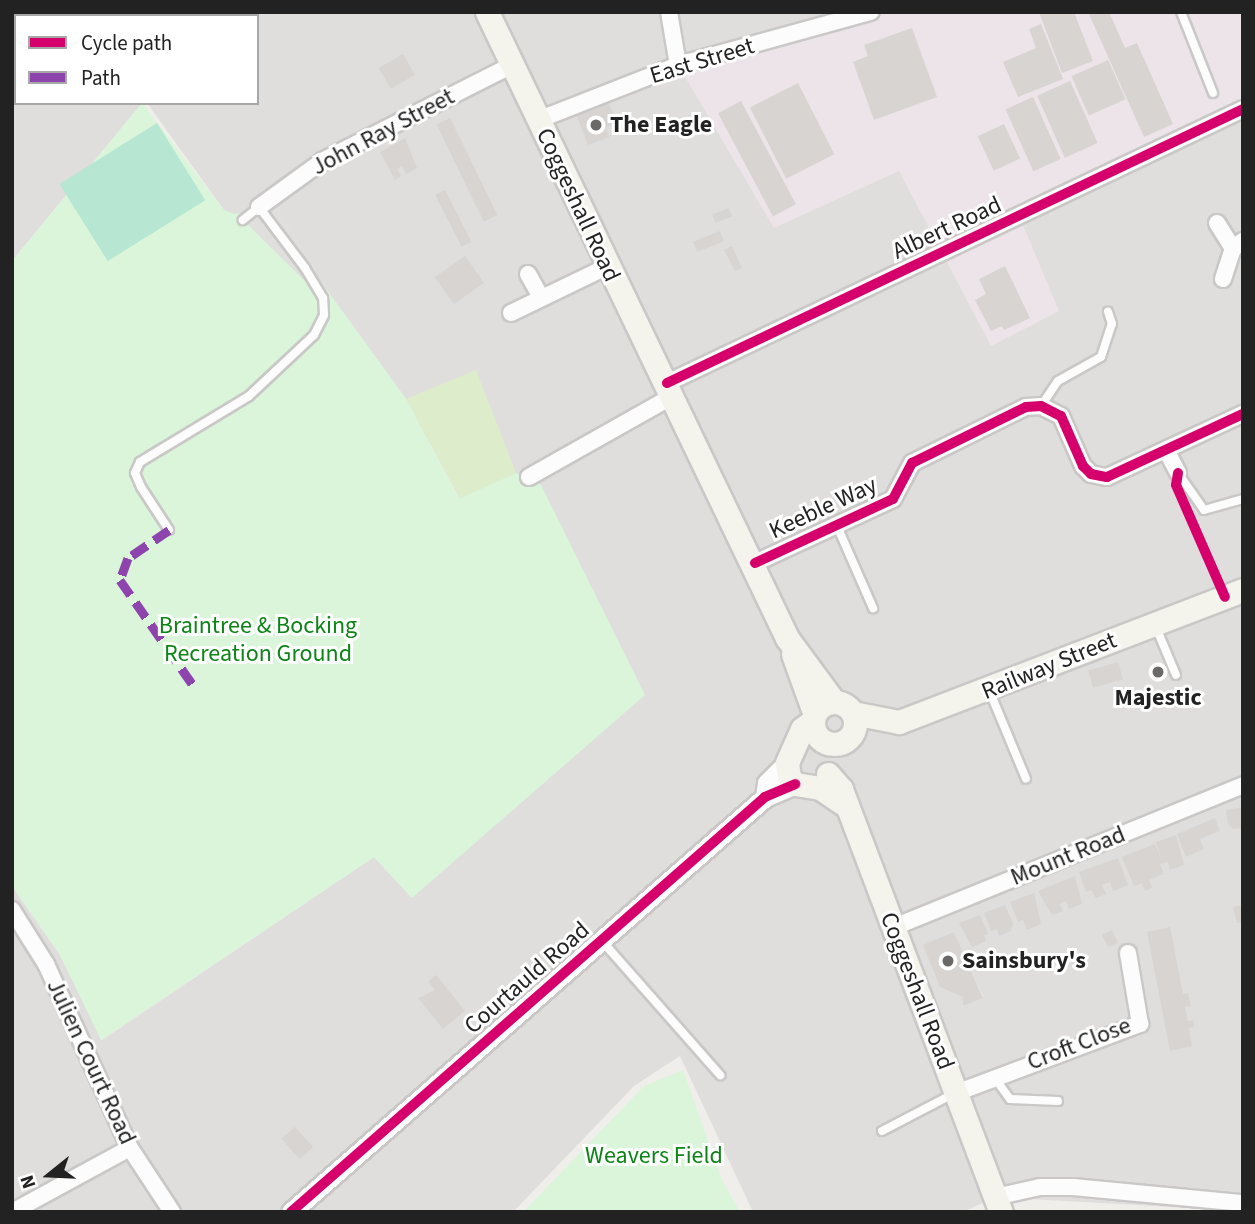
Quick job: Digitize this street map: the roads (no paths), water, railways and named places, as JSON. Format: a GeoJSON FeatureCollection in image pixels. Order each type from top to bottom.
{"type":"FeatureCollection","features":[{"type":"Feature","properties":{"kind":"main road","name":"Coggeshall Road"},"geometry":{"type":"LineString","coordinates":[[487,12],[606,267],[670,389],[755,563],[787,638],[828,712]]}},
{"type":"Feature","properties":{"kind":"main road","name":"Railway Street"},"geometry":{"type":"LineString","coordinates":[[847,742],[873,737],[894,723],[989,690],[1243,590]]}},
{"type":"Feature","properties":{"kind":"main road"},"geometry":{"type":"LineString","coordinates":[[828,712],[856,723],[838,765],[808,771],[802,729],[828,712],[894,723]]}},
{"type":"Feature","properties":{"kind":"main road"},"geometry":{"type":"LineString","coordinates":[[828,712],[824,740],[847,742]]}},
{"type":"Feature","properties":{"kind":"main road","name":"Coggeshall Road"},"geometry":{"type":"LineString","coordinates":[[808,771],[841,789],[844,804],[894,927],[998,1204]]}},
{"type":"Feature","properties":{"kind":"street"},"geometry":{"type":"LineString","coordinates":[[668,12],[678,65]]}},
{"type":"Feature","properties":{"kind":"street","name":"East Street"},"geometry":{"type":"LineString","coordinates":[[538,120],[678,65],[838,16],[870,12]]}},
{"type":"Feature","properties":{"kind":"street","name":"John Ray Street"},"geometry":{"type":"LineString","coordinates":[[259,207],[324,160],[512,65]]}},
{"type":"Feature","properties":{"kind":"street","name":"Albert Road"},"geometry":{"type":"LineString","coordinates":[[670,389],[1243,109]]}},
{"type":"Feature","properties":{"kind":"street"},"geometry":{"type":"LineString","coordinates":[[1217,223],[1238,245],[1223,279]]}},
{"type":"Feature","properties":{"kind":"street"},"geometry":{"type":"LineString","coordinates":[[511,313],[606,267]]}},
{"type":"Feature","properties":{"kind":"street"},"geometry":{"type":"LineString","coordinates":[[528,274],[541,298]]}},
{"type":"Feature","properties":{"kind":"street"},"geometry":{"type":"LineString","coordinates":[[529,477],[670,389]]}},
{"type":"Feature","properties":{"kind":"street"},"geometry":{"type":"LineString","coordinates":[[1041,406],[1061,416],[1083,466],[1091,474],[1107,477],[1243,414]]}},
{"type":"Feature","properties":{"kind":"street","name":"Keeble Way"},"geometry":{"type":"LineString","coordinates":[[755,563],[893,499],[912,463],[924,455],[1026,407],[1041,406]]}},
{"type":"Feature","properties":{"kind":"street"},"geometry":{"type":"LineString","coordinates":[[1166,450],[1178,473]]}},
{"type":"Feature","properties":{"kind":"street","name":"Courtauld Road"},"geometry":{"type":"LineString","coordinates":[[291,1212],[765,797],[808,771]]}},
{"type":"Feature","properties":{"kind":"street","name":"Mount Road"},"geometry":{"type":"LineString","coordinates":[[894,927],[1243,785]]}},
{"type":"Feature","properties":{"kind":"street","name":"Julien Court Road"},"geometry":{"type":"LineString","coordinates":[[12,910],[46,964],[130,1147],[172,1212]]}},
{"type":"Feature","properties":{"kind":"street","name":"Croft Close"},"geometry":{"type":"LineString","coordinates":[[956,1093],[1140,1024],[1128,953]]}},
{"type":"Feature","properties":{"kind":"street"},"geometry":{"type":"LineString","coordinates":[[12,1212],[130,1147]]}},
{"type":"Feature","properties":{"kind":"street"},"geometry":{"type":"LineString","coordinates":[[998,1204],[1040,1187],[1073,1187],[1243,1203]]}},
{"type":"Feature","properties":{"kind":"lane"},"geometry":{"type":"LineString","coordinates":[[1181,12],[1213,93]]}},
{"type":"Feature","properties":{"kind":"lane"},"geometry":{"type":"LineString","coordinates":[[169,530],[135,473],[141,462],[249,396],[314,335],[324,315],[323,298],[305,268],[259,207],[243,220]]}},
{"type":"Feature","properties":{"kind":"lane"},"geometry":{"type":"LineString","coordinates":[[1041,406],[1058,381],[1101,357],[1112,324],[1108,312]]}},
{"type":"Feature","properties":{"kind":"lane"},"geometry":{"type":"LineString","coordinates":[[1178,473],[1204,510],[1243,499]]}},
{"type":"Feature","properties":{"kind":"lane"},"geometry":{"type":"LineString","coordinates":[[836,526],[873,608]]}},
{"type":"Feature","properties":{"kind":"lane"},"geometry":{"type":"LineString","coordinates":[[1155,625],[1176,675]]}},
{"type":"Feature","properties":{"kind":"lane"},"geometry":{"type":"LineString","coordinates":[[989,690],[1026,779]]}},
{"type":"Feature","properties":{"kind":"lane"},"geometry":{"type":"LineString","coordinates":[[603,941],[720,1075]]}},
{"type":"Feature","properties":{"kind":"lane"},"geometry":{"type":"LineString","coordinates":[[994,1077],[1010,1099],[1058,1101]]}},
{"type":"Feature","properties":{"kind":"lane"},"geometry":{"type":"LineString","coordinates":[[882,1131],[956,1093]]}},
{"type":"Feature","properties":{"kind":"place","name":"The Eagle"},"geometry":{"type":"Point","coordinates":[596,125]}},
{"type":"Feature","properties":{"kind":"place","name":"Majestic"},"geometry":{"type":"Point","coordinates":[1158,672]}},
{"type":"Feature","properties":{"kind":"place","name":"Sainsbury's"},"geometry":{"type":"Point","coordinates":[948,961]}},
{"type":"Feature","properties":{"kind":"park label","name":"Braintree & Bocking Recreation Ground"},"geometry":{"type":"Point","coordinates":[258,640]}},
{"type":"Feature","properties":{"kind":"park label","name":"Weavers Field"},"geometry":{"type":"Point","coordinates":[654,1156]}}]}
